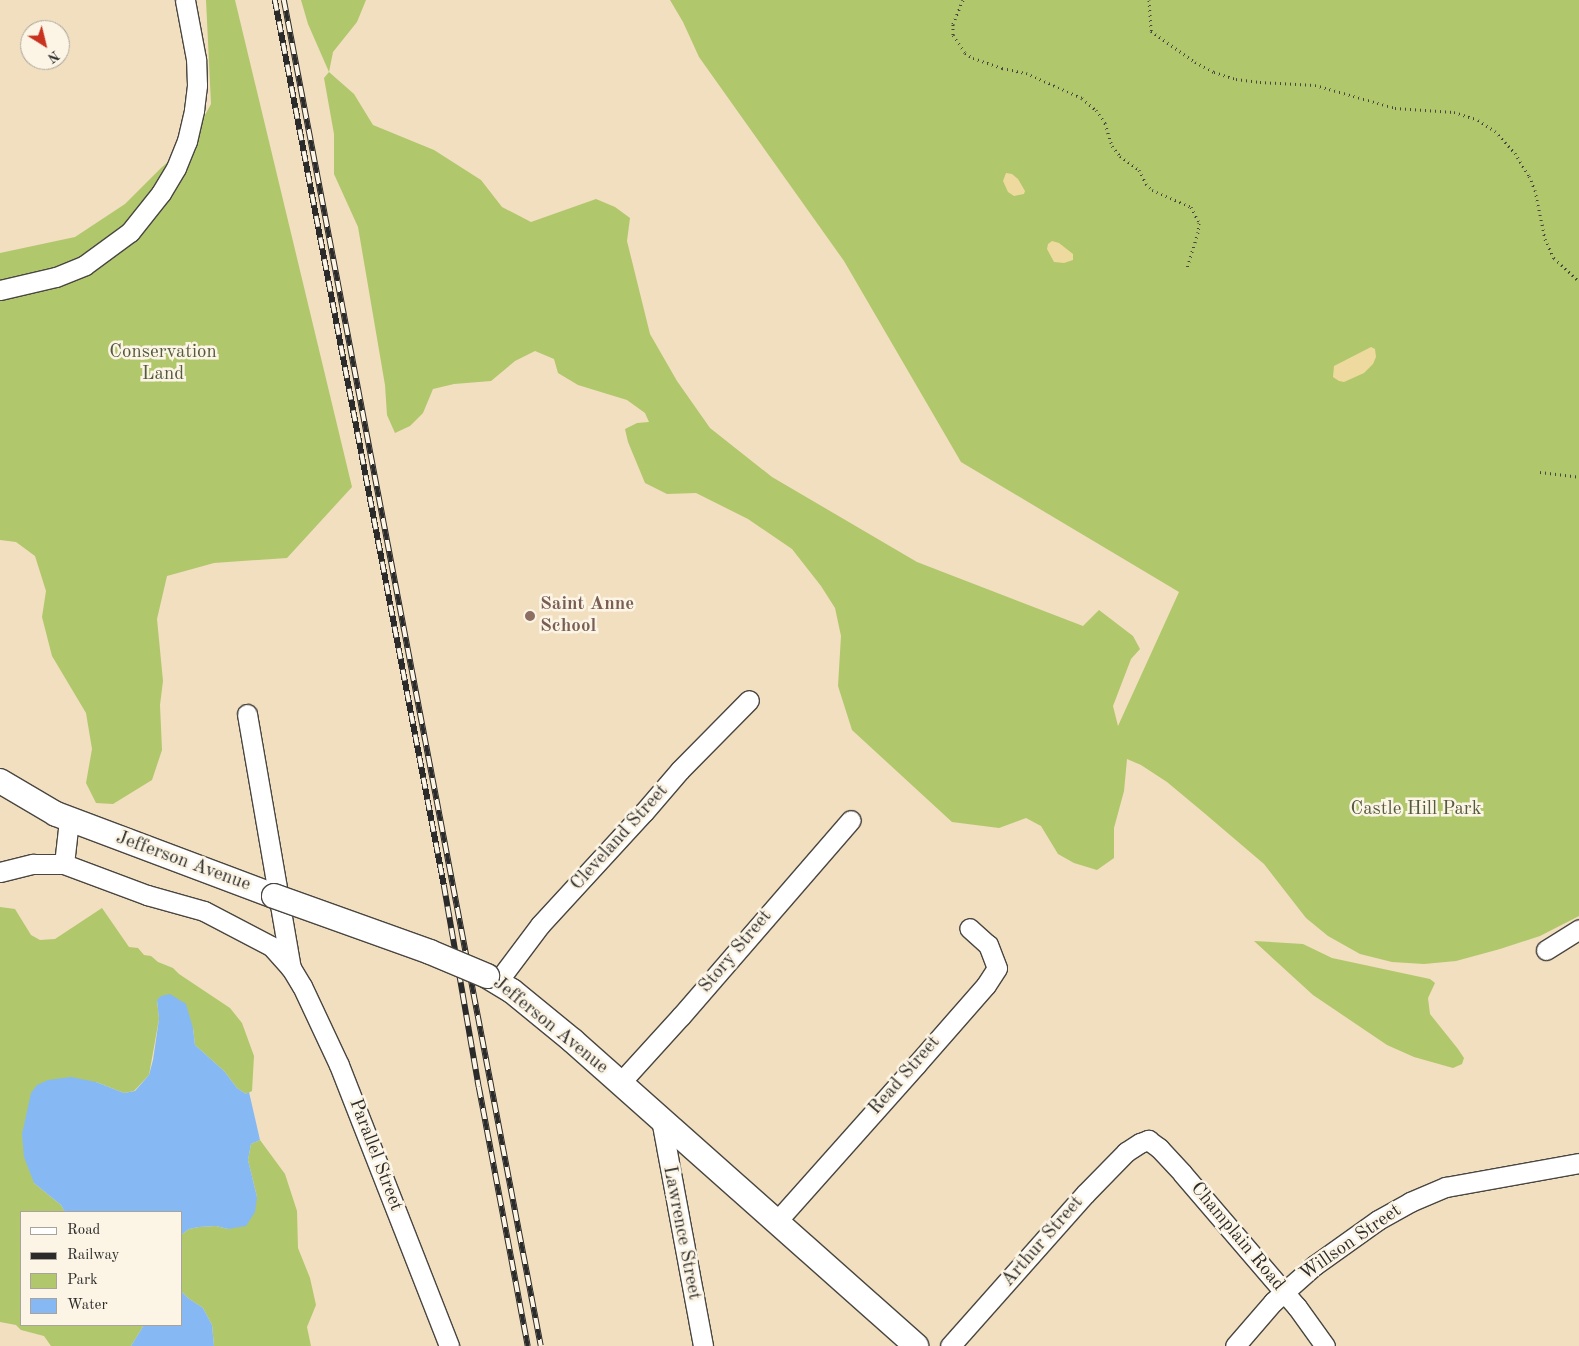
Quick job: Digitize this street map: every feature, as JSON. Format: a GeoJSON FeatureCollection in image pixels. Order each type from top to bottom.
{"type":"FeatureCollection","features":[{"type":"Feature","properties":{"kind":"main road","name":"Jefferson Avenue"},"geometry":{"type":"LineString","coordinates":[[0,781],[56,814],[77,823],[436,954],[493,978],[573,1041],[916,1346]]}},
{"type":"Feature","properties":{"kind":"street"},"geometry":{"type":"LineString","coordinates":[[0,290],[56,277],[85,265],[130,232],[161,193],[176,168],[187,141],[194,110],[197,85],[196,59],[185,0]]}},
{"type":"Feature","properties":{"kind":"street","name":"Cleveland Street"},"geometry":{"type":"LineString","coordinates":[[493,978],[680,770],[749,700]]}},
{"type":"Feature","properties":{"kind":"street","name":"Parallel Street"},"geometry":{"type":"LineString","coordinates":[[247,714],[291,968]]}},
{"type":"Feature","properties":{"kind":"street","name":"Story Street"},"geometry":{"type":"LineString","coordinates":[[620,1083],[699,996],[851,820]]}},
{"type":"Feature","properties":{"kind":"street"},"geometry":{"type":"LineString","coordinates":[[0,872],[33,864],[64,864],[77,823]]}},
{"type":"Feature","properties":{"kind":"street","name":"Parallel Street"},"geometry":{"type":"LineString","coordinates":[[64,864],[147,895],[204,911],[271,946],[291,968],[302,986],[339,1065],[449,1346]]}},
{"type":"Feature","properties":{"kind":"street","name":"Read Street"},"geometry":{"type":"LineString","coordinates":[[777,1221],[986,985],[997,968],[988,945],[968,928]]}},
{"type":"Feature","properties":{"kind":"street"},"geometry":{"type":"LineString","coordinates":[[1546,950],[1579,929]]}},
{"type":"Feature","properties":{"kind":"street","name":"Lawrence Street"},"geometry":{"type":"LineString","coordinates":[[661,1119],[703,1346]]}},
{"type":"Feature","properties":{"kind":"street","name":"Champlain Road"},"geometry":{"type":"LineString","coordinates":[[1140,1143],[1148,1140],[1159,1148],[1284,1293],[1325,1346]]}},
{"type":"Feature","properties":{"kind":"street","name":"Arthur Street"},"geometry":{"type":"LineString","coordinates":[[950,1346],[1085,1194],[1126,1152],[1140,1143]]}},
{"type":"Feature","properties":{"kind":"street","name":"Willson Street"},"geometry":{"type":"LineString","coordinates":[[1235,1346],[1284,1293],[1349,1240],[1378,1220],[1419,1198],[1446,1186],[1579,1163]]}},
{"type":"Feature","properties":{"kind":"path"},"geometry":{"type":"LineString","coordinates":[[963,0],[953,24],[954,35],[965,52],[973,58],[1034,76],[1082,98],[1096,110],[1105,123],[1112,146],[1120,156],[1139,170],[1146,184],[1152,190],[1191,207],[1199,223],[1187,268]]}},
{"type":"Feature","properties":{"kind":"path"},"geometry":{"type":"LineString","coordinates":[[1149,0],[1151,31],[1195,62],[1214,72],[1244,80],[1315,85],[1395,108],[1454,112],[1465,115],[1490,128],[1510,147],[1529,176],[1535,190],[1545,239],[1554,258],[1579,281]]}},
{"type":"Feature","properties":{"kind":"path"},"geometry":{"type":"LineString","coordinates":[[1540,472],[1579,477]]}},
{"type":"Feature","properties":{"kind":"green space","name":"Conservation Land"},"geometry":{"type":"Polygon","coordinates":[[[206,0],[235,0],[352,487],[287,558],[214,563],[167,576],[157,619],[163,681],[160,705],[162,750],[152,780],[113,804],[96,803],[86,783],[92,749],[86,713],[52,656],[42,617],[46,591],[35,556],[16,542],[0,540],[0,253],[75,237],[125,204],[162,167],[189,144],[211,104],[206,0]]]}},
{"type":"Feature","properties":{"kind":"green space"},"geometry":{"type":"Polygon","coordinates":[[[301,0],[366,0],[357,22],[333,52],[329,72],[308,24],[301,0]]]}},
{"type":"Feature","properties":{"kind":"green space","name":"Castle Hill Park"},"geometry":{"type":"Polygon","coordinates":[[[670,0],[1579,0],[1579,916],[1540,936],[1456,961],[1424,964],[1392,962],[1360,954],[1328,936],[1306,918],[1264,864],[1203,812],[1167,782],[1141,765],[1127,759],[1124,791],[1114,828],[1114,858],[1097,870],[1074,863],[1058,854],[1041,826],[1026,818],[999,828],[952,822],[852,730],[838,686],[841,636],[835,608],[821,586],[792,549],[748,519],[696,493],[667,494],[645,483],[628,442],[625,429],[637,423],[649,422],[645,413],[627,400],[578,385],[558,373],[554,359],[535,351],[515,361],[491,381],[454,384],[433,389],[423,413],[410,426],[395,433],[387,415],[385,385],[358,227],[334,174],[334,134],[324,78],[329,72],[354,94],[373,125],[434,150],[481,180],[502,207],[531,222],[596,199],[615,207],[630,218],[627,241],[650,334],[677,381],[710,428],[772,477],[917,562],[1083,626],[1099,610],[1133,636],[1140,649],[1131,659],[1113,706],[1118,726],[1179,592],[961,462],[844,261],[699,57],[683,22],[670,0]]]}},
{"type":"Feature","properties":{"kind":"green space"},"geometry":{"type":"Polygon","coordinates":[[[0,907],[15,909],[31,935],[40,940],[55,939],[102,908],[129,947],[138,948],[144,955],[151,956],[158,962],[173,968],[230,1008],[242,1023],[254,1056],[252,1091],[246,1094],[237,1088],[224,1071],[195,1045],[193,1028],[157,1000],[159,1019],[149,1075],[134,1091],[124,1093],[96,1082],[34,1183],[61,1205],[64,1211],[20,1211],[20,1326],[143,1326],[131,1346],[51,1346],[44,1336],[21,1330],[16,1325],[0,1322],[0,907]]]}},
{"type":"Feature","properties":{"kind":"green space"},"geometry":{"type":"Polygon","coordinates":[[[1254,941],[1303,944],[1332,958],[1430,979],[1435,983],[1428,998],[1430,1014],[1464,1058],[1462,1064],[1453,1068],[1414,1057],[1387,1045],[1313,995],[1254,941]]]}},
{"type":"Feature","properties":{"kind":"green space"},"geometry":{"type":"Polygon","coordinates":[[[260,1140],[285,1174],[297,1211],[298,1248],[310,1278],[316,1305],[307,1327],[311,1346],[214,1346],[212,1325],[203,1308],[182,1292],[182,1234],[189,1229],[199,1227],[216,1226],[228,1229],[257,1197],[248,1160],[251,1144],[260,1140]]]}},
{"type":"Feature","properties":{"kind":"sand"},"geometry":{"type":"Polygon","coordinates":[[[1006,173],[1012,174],[1018,179],[1025,191],[1024,194],[1014,196],[1008,192],[1003,181],[1006,173]]]}},
{"type":"Feature","properties":{"kind":"sand"},"geometry":{"type":"Polygon","coordinates":[[[1052,241],[1059,243],[1073,254],[1073,260],[1064,263],[1054,262],[1047,249],[1048,244],[1052,241]]]}},
{"type":"Feature","properties":{"kind":"sand"},"geometry":{"type":"Polygon","coordinates":[[[1371,347],[1375,349],[1376,357],[1373,364],[1364,373],[1344,382],[1333,377],[1334,366],[1371,347]]]}},
{"type":"Feature","properties":{"kind":"water"},"geometry":{"type":"Polygon","coordinates":[[[170,994],[186,1004],[193,1028],[195,1045],[224,1071],[237,1088],[246,1094],[249,1092],[260,1140],[251,1144],[248,1160],[257,1197],[255,1212],[246,1226],[228,1229],[216,1226],[199,1227],[189,1229],[182,1234],[182,1211],[64,1211],[61,1205],[34,1183],[24,1157],[22,1134],[31,1093],[37,1085],[48,1080],[71,1077],[96,1082],[124,1093],[135,1091],[149,1075],[159,1019],[157,1000],[161,996],[170,994]]]}},
{"type":"Feature","properties":{"kind":"water"},"geometry":{"type":"Polygon","coordinates":[[[182,1292],[203,1308],[212,1325],[214,1346],[131,1346],[143,1326],[182,1326],[182,1292]]]}},
{"type":"Feature","properties":{"kind":"railway"},"geometry":{"type":"LineString","coordinates":[[275,0],[444,885],[479,1087],[528,1346]]}},
{"type":"Feature","properties":{"kind":"railway"},"geometry":{"type":"LineString","coordinates":[[284,0],[541,1346]]}},
{"type":"Feature","properties":{"kind":"place","name":"Saint Anne School"},"geometry":{"type":"Point","coordinates":[530,616]}}]}
